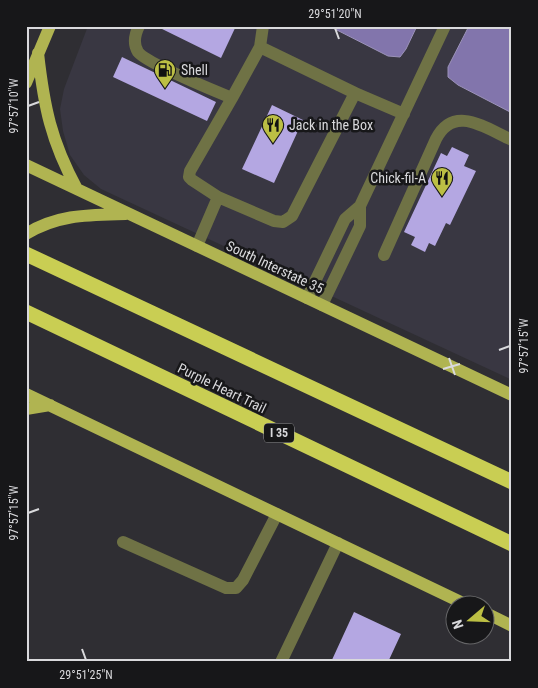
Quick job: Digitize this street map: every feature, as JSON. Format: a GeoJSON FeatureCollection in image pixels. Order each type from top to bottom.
{"type":"FeatureCollection","features":[{"type":"Feature","properties":{"kind":"highway"},"geometry":{"type":"LineString","coordinates":[[26,254],[512,482]]}},
{"type":"Feature","properties":{"kind":"highway","name":"Purple Heart Trail"},"geometry":{"type":"LineString","coordinates":[[26,312],[512,544]]}},
{"type":"Feature","properties":{"kind":"main road"},"geometry":{"type":"LineString","coordinates":[[26,83],[50,26]]}},
{"type":"Feature","properties":{"kind":"main road"},"geometry":{"type":"LineString","coordinates":[[33,63],[43,94],[50,128],[61,159],[77,189]]}},
{"type":"Feature","properties":{"kind":"main road","name":"South Interstate 35"},"geometry":{"type":"LineString","coordinates":[[26,165],[512,395]]}},
{"type":"Feature","properties":{"kind":"main road"},"geometry":{"type":"LineString","coordinates":[[26,234],[56,219],[75,216],[129,214]]}},
{"type":"Feature","properties":{"kind":"main road"},"geometry":{"type":"LineString","coordinates":[[26,394],[448,596]]}},
{"type":"Feature","properties":{"kind":"main road"},"geometry":{"type":"LineString","coordinates":[[26,410],[50,405]]}},
{"type":"Feature","properties":{"kind":"main road"},"geometry":{"type":"LineString","coordinates":[[496,618],[512,626]]}},
{"type":"Feature","properties":{"kind":"lane"},"geometry":{"type":"LineString","coordinates":[[139,26],[135,34],[135,47],[140,54],[175,73],[232,98]]}},
{"type":"Feature","properties":{"kind":"lane"},"geometry":{"type":"LineString","coordinates":[[263,26],[260,47],[190,171],[189,177],[192,180],[218,196],[274,221],[283,222],[292,216],[355,93]]}},
{"type":"Feature","properties":{"kind":"lane"},"geometry":{"type":"LineString","coordinates":[[307,298],[345,219],[360,206],[445,26]]}},
{"type":"Feature","properties":{"kind":"lane"},"geometry":{"type":"LineString","coordinates":[[260,47],[355,93],[404,114]]}},
{"type":"Feature","properties":{"kind":"lane"},"geometry":{"type":"LineString","coordinates":[[384,255],[436,139],[445,125],[468,120],[512,140]]}},
{"type":"Feature","properties":{"kind":"lane"},"geometry":{"type":"LineString","coordinates":[[197,246],[218,196]]}},
{"type":"Feature","properties":{"kind":"lane"},"geometry":{"type":"LineString","coordinates":[[322,305],[360,226],[360,206]]}},
{"type":"Feature","properties":{"kind":"lane"},"geometry":{"type":"LineString","coordinates":[[123,542],[226,588],[236,588],[243,580],[277,514]]}},
{"type":"Feature","properties":{"kind":"lane"},"geometry":{"type":"LineString","coordinates":[[281,662],[338,543]]}},
{"type":"Feature","properties":{"kind":"shaded area"},"geometry":{"type":"Polygon","coordinates":[[[88,26],[329,26],[388,56],[406,49],[417,26],[469,26],[448,67],[448,77],[458,85],[512,113],[512,380],[101,189],[84,175],[70,155],[63,131],[60,109],[64,89],[88,26]]]}},
{"type":"Feature","properties":{"kind":"shaded area"},"geometry":{"type":"Polygon","coordinates":[[[329,26],[417,26],[400,57],[388,56],[329,26]]]}},
{"type":"Feature","properties":{"kind":"shaded area"},"geometry":{"type":"Polygon","coordinates":[[[469,26],[512,26],[512,113],[458,85],[448,77],[448,67],[469,26]]]}},
{"type":"Feature","properties":{"kind":"building"},"geometry":{"type":"Polygon","coordinates":[[[156,26],[236,26],[221,58],[156,26]]]}},
{"type":"Feature","properties":{"kind":"building","name":"Shell"},"geometry":{"type":"Polygon","coordinates":[[[122,57],[216,102],[207,121],[113,77],[122,57]]]}},
{"type":"Feature","properties":{"kind":"building","name":"Jack in the Box"},"geometry":{"type":"Polygon","coordinates":[[[272,105],[303,120],[274,183],[242,169],[272,105]]]}},
{"type":"Feature","properties":{"kind":"building","name":"Chick-fil-A"},"geometry":{"type":"Polygon","coordinates":[[[452,147],[469,155],[464,166],[476,171],[450,225],[446,223],[435,246],[429,243],[425,252],[411,245],[415,237],[404,232],[441,153],[447,156],[452,147]]]}},
{"type":"Feature","properties":{"kind":"building"},"geometry":{"type":"Polygon","coordinates":[[[354,612],[401,634],[388,662],[331,662],[354,612]]]}},
{"type":"Feature","properties":{"kind":"place","name":"Shell"},"geometry":{"type":"Point","coordinates":[165,89]}},
{"type":"Feature","properties":{"kind":"place","name":"Jack in the Box"},"geometry":{"type":"Point","coordinates":[273,144]}},
{"type":"Feature","properties":{"kind":"place","name":"Chick-fil-A"},"geometry":{"type":"Point","coordinates":[442,197]}}]}
